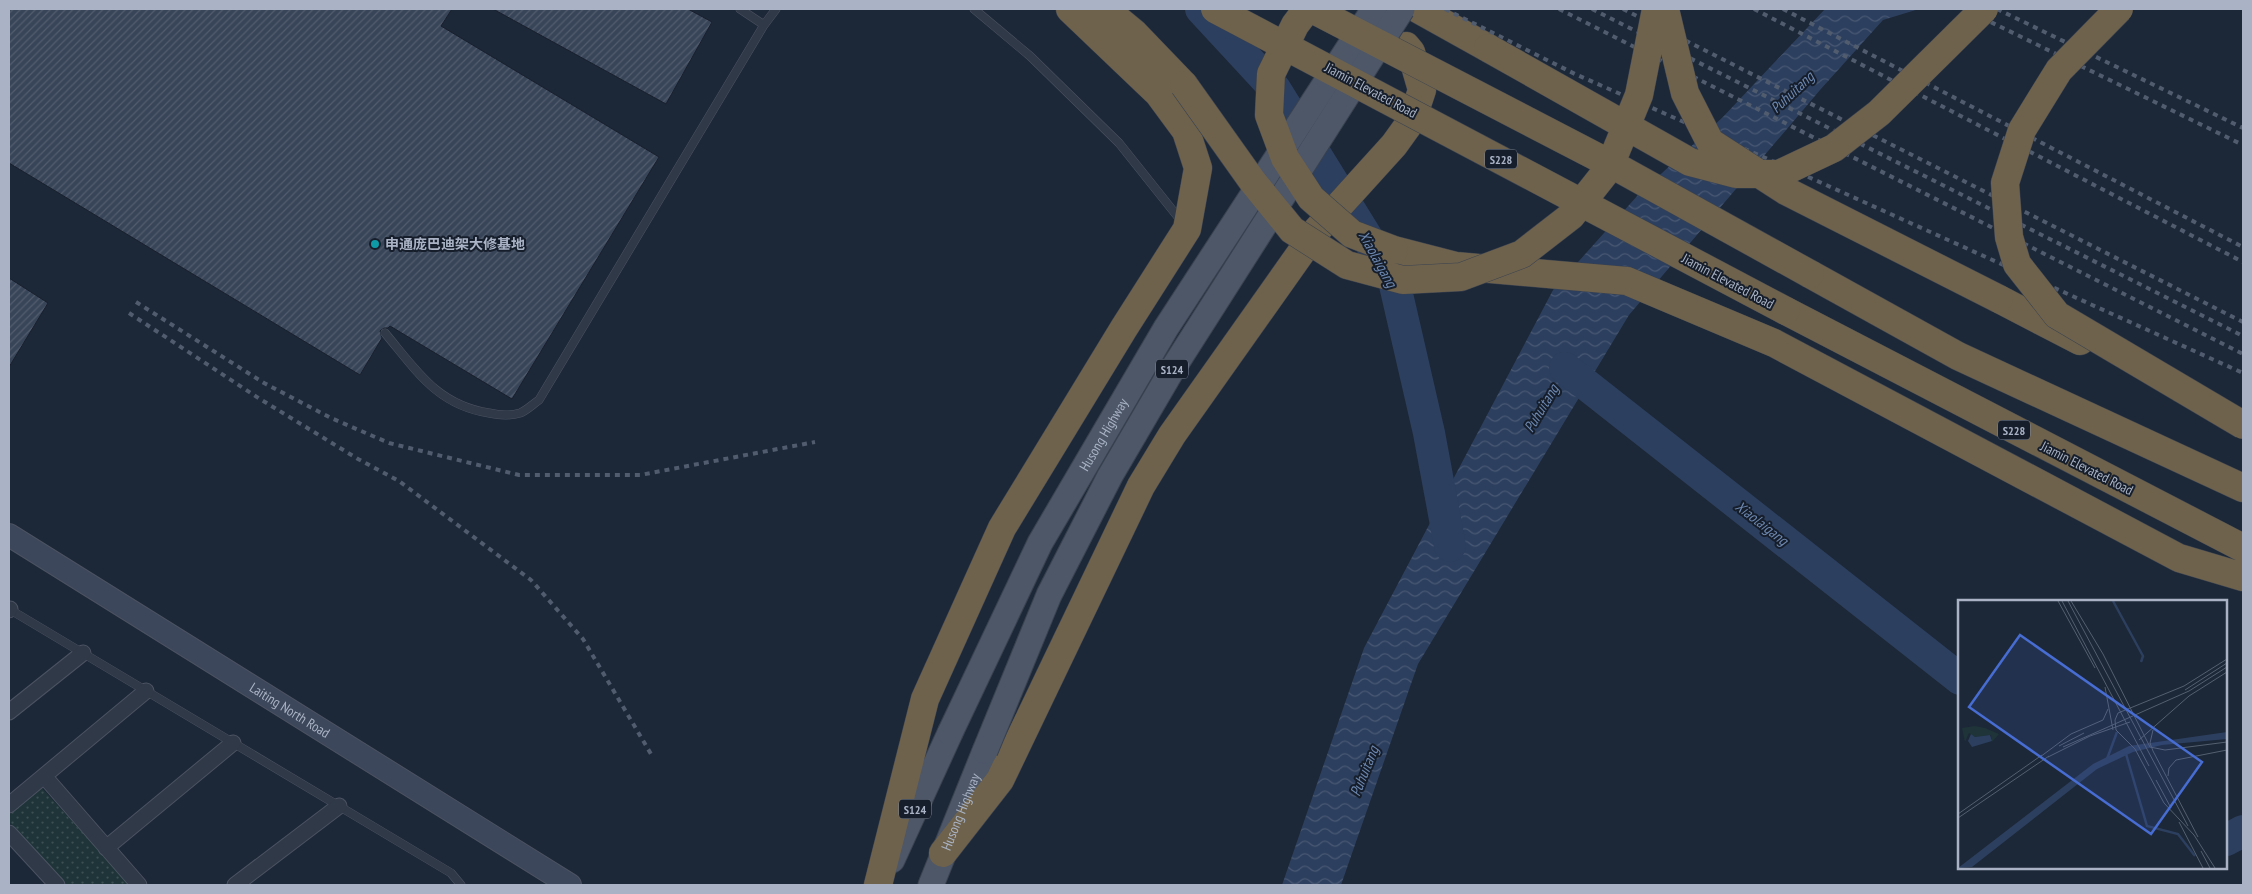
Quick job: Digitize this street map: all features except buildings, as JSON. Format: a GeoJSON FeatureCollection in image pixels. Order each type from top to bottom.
{"type":"FeatureCollection","features":[{"type":"Feature","properties":{"kind":"highway"},"geometry":{"type":"LineString","coordinates":[[880,885],[925,699],[1002,528],[1187,228],[1198,168],[1186,130],[1158,94],[1070,9]]}},
{"type":"Feature","properties":{"kind":"highway"},"geometry":{"type":"LineString","coordinates":[[1105,9],[1134,33],[1184,85],[1252,182],[1292,230],[1347,265],[1403,280],[1461,276],[1522,254],[1571,216],[1609,168],[1639,95],[1656,9]]}},
{"type":"Feature","properties":{"kind":"highway","name":"Jiamin Elevated Road"},"geometry":{"type":"LineString","coordinates":[[1215,9],[1941,393],[2243,548]]}},
{"type":"Feature","properties":{"kind":"highway"},"geometry":{"type":"LineString","coordinates":[[1307,9],[1296,25],[1271,74],[1269,115],[1285,158],[1311,198],[1352,234],[1394,250],[1456,266],[1627,281],[1774,344],[2180,558],[2243,577]]}},
{"type":"Feature","properties":{"kind":"highway"},"geometry":{"type":"LineString","coordinates":[[1312,9],[1622,170],[1958,356],[2243,488]]}},
{"type":"Feature","properties":{"kind":"highway"},"geometry":{"type":"LineString","coordinates":[[943,853],[1000,780],[1140,486],[1182,419],[1317,230],[1390,149],[1412,120],[1422,90],[1411,52],[1382,19],[1367,9]]}},
{"type":"Feature","properties":{"kind":"highway"},"geometry":{"type":"LineString","coordinates":[[1418,9],[1690,162],[1736,174],[1779,174],[1834,148],[1879,113],[1984,9]]}},
{"type":"Feature","properties":{"kind":"highway"},"geometry":{"type":"LineString","coordinates":[[1665,9],[1685,93],[1710,142],[1786,190],[2243,425]]}},
{"type":"Feature","properties":{"kind":"highway"},"geometry":{"type":"LineString","coordinates":[[2119,9],[2059,70],[2022,130],[2005,183],[2009,237],[2014,255],[2017,264],[2057,315],[2243,425]]}},
{"type":"Feature","properties":{"kind":"main road","name":"Husong Highway"},"geometry":{"type":"LineString","coordinates":[[880,885],[1040,544],[1166,328],[1374,9]]}},
{"type":"Feature","properties":{"kind":"main road","name":"Husong Highway"},"geometry":{"type":"LineString","coordinates":[[931,885],[1049,595],[1110,476],[1172,370],[1402,9]]}},
{"type":"Feature","properties":{"kind":"street","name":"Laiting North Road"},"geometry":{"type":"LineString","coordinates":[[9,535],[570,885]]}},
{"type":"Feature","properties":{"kind":"street"},"geometry":{"type":"LineString","coordinates":[[9,712],[82,653]]}},
{"type":"Feature","properties":{"kind":"street"},"geometry":{"type":"LineString","coordinates":[[9,805],[146,691]]}},
{"type":"Feature","properties":{"kind":"street"},"geometry":{"type":"LineString","coordinates":[[106,848],[232,743]]}},
{"type":"Feature","properties":{"kind":"street"},"geometry":{"type":"LineString","coordinates":[[44,776],[139,885]]}},
{"type":"Feature","properties":{"kind":"street"},"geometry":{"type":"LineString","coordinates":[[235,885],[340,806]]}},
{"type":"Feature","properties":{"kind":"street"},"geometry":{"type":"LineString","coordinates":[[9,833],[57,885]]}},
{"type":"Feature","properties":{"kind":"lane"},"geometry":{"type":"LineString","coordinates":[[740,9],[764,25]]}},
{"type":"Feature","properties":{"kind":"lane"},"geometry":{"type":"LineString","coordinates":[[385,333],[419,374],[436,391],[453,403],[475,411],[499,415],[520,413],[539,400],[764,25],[776,9]]}},
{"type":"Feature","properties":{"kind":"lane"},"geometry":{"type":"LineString","coordinates":[[974,9],[1030,56],[1120,143],[1187,228]]}},
{"type":"Feature","properties":{"kind":"lane"},"geometry":{"type":"LineString","coordinates":[[9,609],[451,873],[461,885]]}},
{"type":"Feature","properties":{"kind":"green space"},"geometry":{"type":"Polygon","coordinates":[[[40,786],[130,885],[66,885],[9,822],[9,815],[40,786]]]}},
{"type":"Feature","properties":{"kind":"water","name":"Puhuitang"},"geometry":{"type":"Polygon","coordinates":[[[1825,9],[1919,9],[1883,20],[1820,90],[1629,315],[1418,664],[1341,885],[1282,885],[1364,648],[1553,290],[1638,195],[1722,118],[1825,9]]]}},
{"type":"Feature","properties":{"kind":"waterway","name":"Xiaolaigang"},"geometry":{"type":"LineString","coordinates":[[1201,9],[1275,89],[1394,281],[1429,433],[1450,546]]}},
{"type":"Feature","properties":{"kind":"waterway","name":"Xiaolaigang"},"geometry":{"type":"LineString","coordinates":[[1565,368],[1958,677]]}},
{"type":"Feature","properties":{"kind":"waterway","name":"Xiaolaigang"},"geometry":{"type":"LineString","coordinates":[[2227,839],[2243,831]]}},
{"type":"Feature","properties":{"kind":"railway"},"geometry":{"type":"LineString","coordinates":[[1445,9],[1575,74],[2243,373]]}},
{"type":"Feature","properties":{"kind":"railway"},"geometry":{"type":"LineString","coordinates":[[1559,9],[2243,354]]}},
{"type":"Feature","properties":{"kind":"railway"},"geometry":{"type":"LineString","coordinates":[[1592,9],[2243,336]]}},
{"type":"Feature","properties":{"kind":"railway"},"geometry":{"type":"LineString","coordinates":[[1623,9],[2243,322]]}},
{"type":"Feature","properties":{"kind":"railway"},"geometry":{"type":"LineString","coordinates":[[1754,9],[2243,262]]}},
{"type":"Feature","properties":{"kind":"railway"},"geometry":{"type":"LineString","coordinates":[[1783,9],[2243,247]]}},
{"type":"Feature","properties":{"kind":"railway"},"geometry":{"type":"LineString","coordinates":[[1964,9],[2243,145]]}},
{"type":"Feature","properties":{"kind":"railway"},"geometry":{"type":"LineString","coordinates":[[1997,9],[2243,128]]}},
{"type":"Feature","properties":{"kind":"railway"},"geometry":{"type":"LineString","coordinates":[[136,302],[264,383],[331,418],[389,443],[519,475],[640,475],[815,442]]}},
{"type":"Feature","properties":{"kind":"railway"},"geometry":{"type":"LineString","coordinates":[[129,313],[260,399],[358,459],[399,481],[531,580],[583,639],[651,754]]}},
{"type":"Feature","properties":{"kind":"place","name":"申通庞巴迪架大修基地"},"geometry":{"type":"Point","coordinates":[375,244]}}]}
